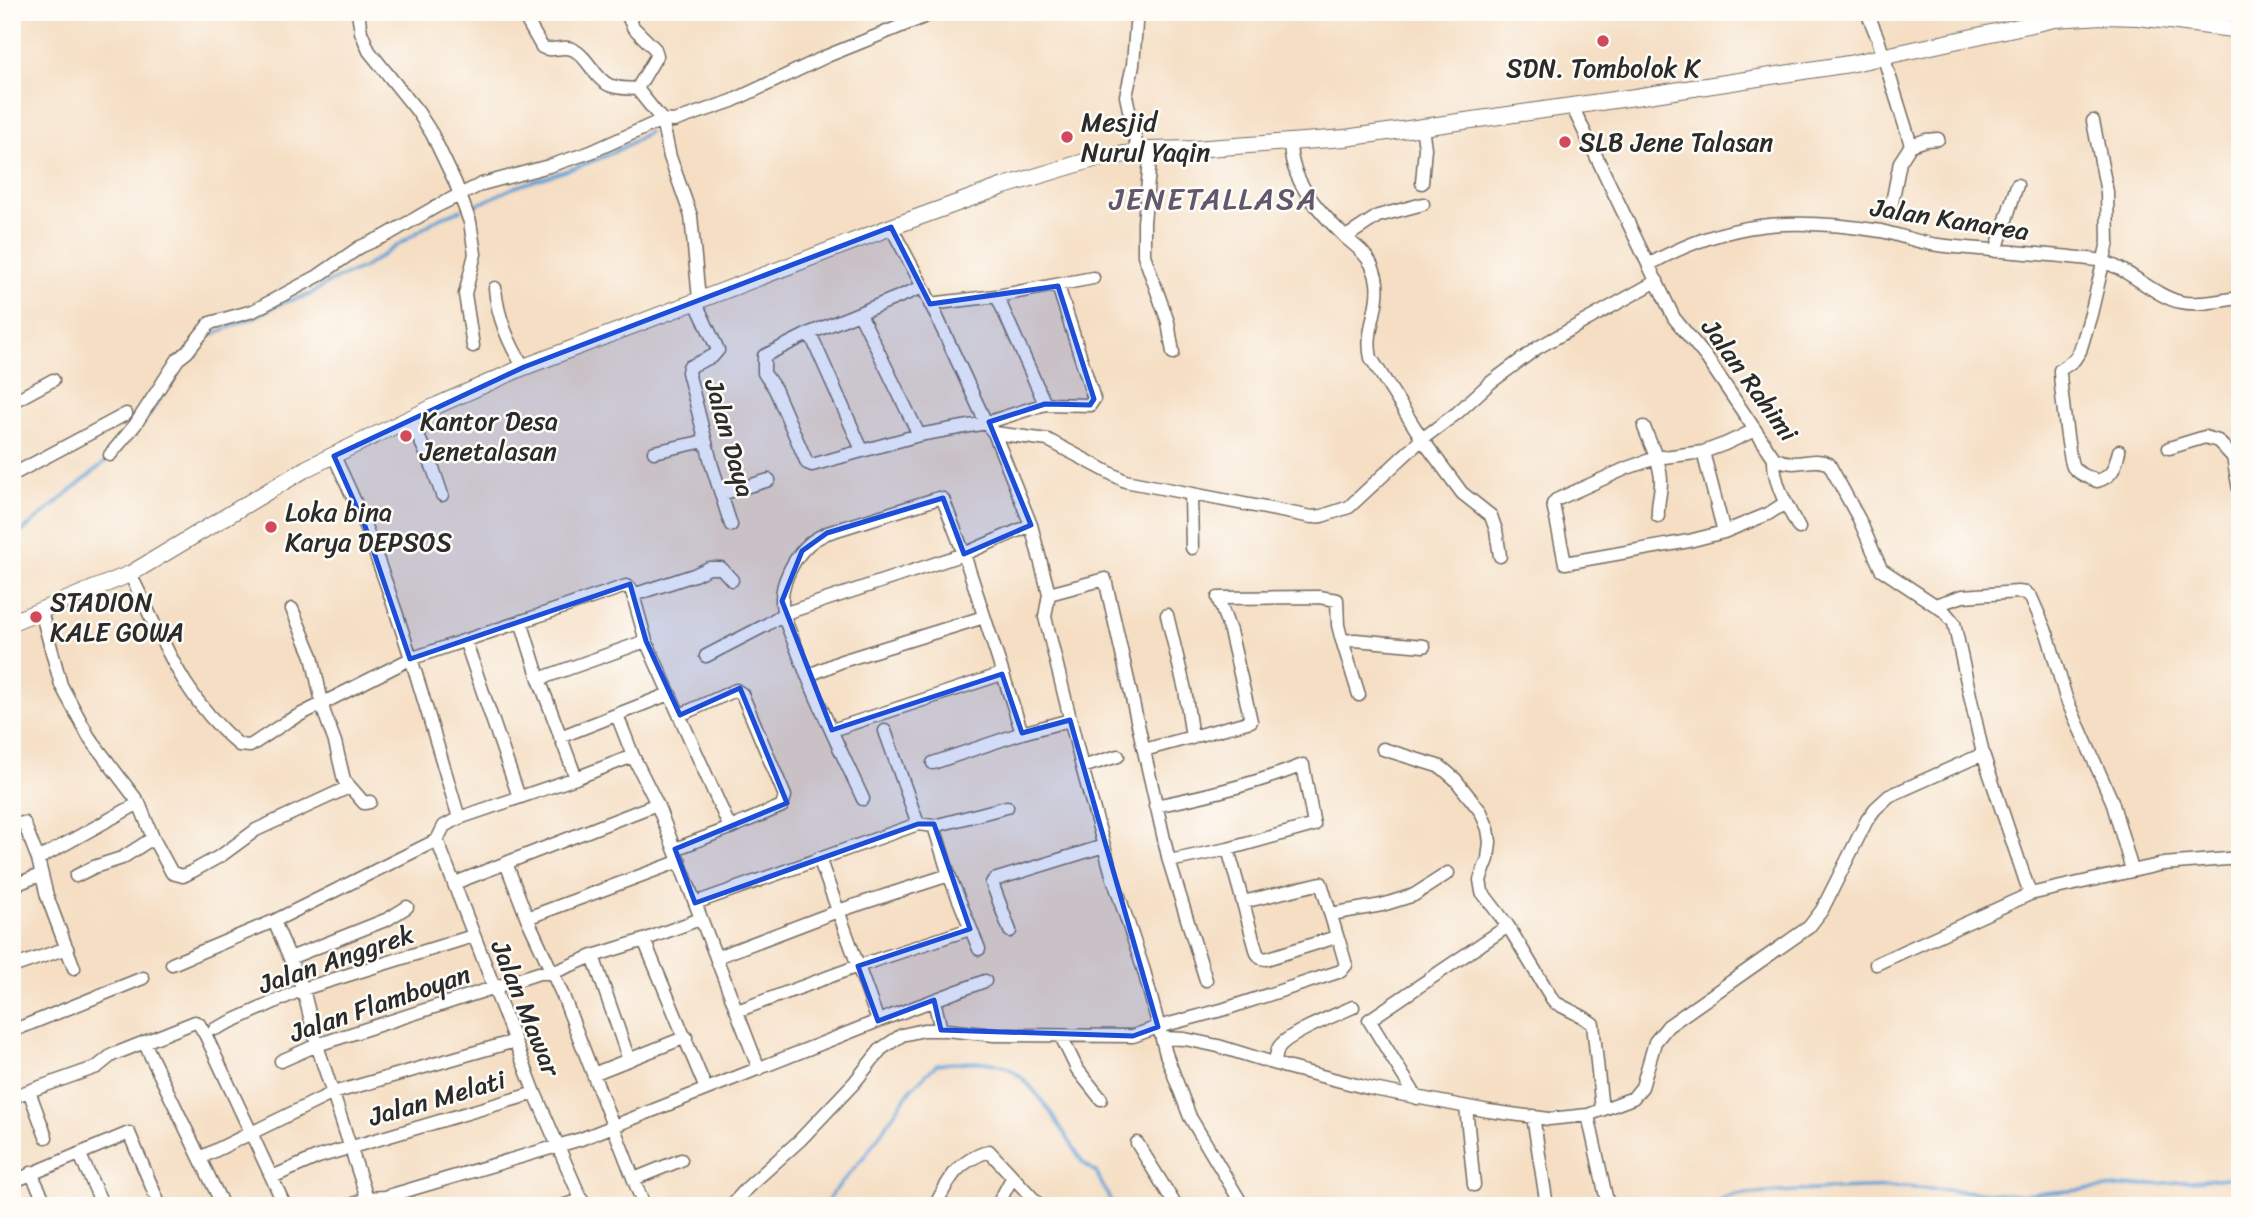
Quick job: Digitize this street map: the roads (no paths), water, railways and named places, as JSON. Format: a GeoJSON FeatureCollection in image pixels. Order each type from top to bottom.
{"type":"FeatureCollection","features":[{"type":"Feature","properties":{"kind":"street"},"geometry":{"type":"LineString","coordinates":[[358,12],[361,32],[369,51],[418,112],[432,134],[455,181],[470,222],[475,254],[465,294],[474,346]]}},
{"type":"Feature","properties":{"kind":"street"},"geometry":{"type":"LineString","coordinates":[[522,12],[542,47],[547,50],[567,47],[573,49],[606,83],[614,87],[637,89],[662,120],[670,157],[691,216],[697,300]]}},
{"type":"Feature","properties":{"kind":"street"},"geometry":{"type":"LineString","coordinates":[[626,12],[633,27],[655,48],[657,55],[637,89]]}},
{"type":"Feature","properties":{"kind":"street"},"geometry":{"type":"LineString","coordinates":[[110,455],[135,425],[177,359],[187,352],[210,323],[253,311],[318,276],[360,247],[437,206],[461,200],[482,184],[549,166],[591,152],[662,120],[674,121],[732,101],[827,56],[936,12]]}},
{"type":"Feature","properties":{"kind":"street"},"geometry":{"type":"LineString","coordinates":[[1867,12],[1912,145]]}},
{"type":"Feature","properties":{"kind":"street"},"geometry":{"type":"LineString","coordinates":[[12,622],[130,574],[274,487],[410,419],[524,367],[891,227],[1004,186],[1094,159],[1145,151],[1345,138],[1572,106],[1836,66],[2055,19],[2139,15],[2240,30]]}},
{"type":"Feature","properties":{"kind":"street"},"geometry":{"type":"LineString","coordinates":[[1136,24],[1126,96],[1145,151],[1144,255],[1168,322],[1173,353]]}},
{"type":"Feature","properties":{"kind":"street","name":"Jalan Rahimi"},"geometry":{"type":"LineString","coordinates":[[1572,106],[1674,318],[1706,356],[1774,458],[1796,464],[1818,460],[1829,464],[1881,569],[1950,617],[1957,630],[1983,754],[2030,894]]}},
{"type":"Feature","properties":{"kind":"street"},"geometry":{"type":"LineString","coordinates":[[2093,121],[2107,192],[2108,242],[2080,351],[2074,360],[2060,370],[2060,379],[2070,460],[2074,469],[2097,481],[2107,478],[2114,471],[2119,451]]}},
{"type":"Feature","properties":{"kind":"street"},"geometry":{"type":"LineString","coordinates":[[1422,127],[1425,148],[1422,183]]}},
{"type":"Feature","properties":{"kind":"street"},"geometry":{"type":"LineString","coordinates":[[1891,208],[1900,162],[1912,145],[1938,139]]}},
{"type":"Feature","properties":{"kind":"street"},"geometry":{"type":"LineString","coordinates":[[1290,142],[1294,171],[1301,183],[1321,211],[1369,259],[1376,273],[1379,293],[1370,330],[1368,347],[1371,358],[1422,439],[1462,493],[1491,516],[1500,556]]}},
{"type":"Feature","properties":{"kind":"street"},"geometry":{"type":"LineString","coordinates":[[1996,251],[2017,185]]}},
{"type":"Feature","properties":{"kind":"street"},"geometry":{"type":"LineString","coordinates":[[1346,237],[1378,216],[1423,204]]}},
{"type":"Feature","properties":{"kind":"street","name":"Jalan Kanarea"},"geometry":{"type":"LineString","coordinates":[[1650,264],[1673,252],[1738,228],[1783,223],[1866,229],[1934,245],[2104,261],[2182,303],[2219,302],[2240,298]]}},
{"type":"Feature","properties":{"kind":"street"},"geometry":{"type":"LineString","coordinates":[[891,227],[923,287],[990,428],[1031,525],[1049,594],[1045,617],[1070,720],[1104,846],[1144,971],[1166,1054],[1190,1117],[1243,1206]]}},
{"type":"Feature","properties":{"kind":"street"},"geometry":{"type":"LineString","coordinates":[[930,304],[997,296],[1093,278]]}},
{"type":"Feature","properties":{"kind":"street"},"geometry":{"type":"LineString","coordinates":[[923,287],[810,333],[764,356],[764,373],[775,389],[807,463],[812,465],[919,435],[990,428],[1048,440],[1125,481],[1312,517],[1349,507],[1422,439],[1537,348],[1657,281]]}},
{"type":"Feature","properties":{"kind":"street"},"geometry":{"type":"LineString","coordinates":[[990,428],[1045,404],[1090,405],[1094,399],[1058,286]]}},
{"type":"Feature","properties":{"kind":"street"},"geometry":{"type":"LineString","coordinates":[[495,288],[496,303],[514,353],[524,367]]}},
{"type":"Feature","properties":{"kind":"street"},"geometry":{"type":"LineString","coordinates":[[997,296],[1045,404]]}},
{"type":"Feature","properties":{"kind":"street","name":"Jalan Daya"},"geometry":{"type":"LineString","coordinates":[[697,300],[718,350],[713,356],[688,368],[705,441],[731,525]]}},
{"type":"Feature","properties":{"kind":"street"},"geometry":{"type":"LineString","coordinates":[[860,314],[919,435]]}},
{"type":"Feature","properties":{"kind":"street"},"geometry":{"type":"LineString","coordinates":[[810,333],[862,450]]}},
{"type":"Feature","properties":{"kind":"street"},"geometry":{"type":"LineString","coordinates":[[12,402],[53,380]]}},
{"type":"Feature","properties":{"kind":"street"},"geometry":{"type":"LineString","coordinates":[[12,475],[126,414]]}},
{"type":"Feature","properties":{"kind":"street"},"geometry":{"type":"LineString","coordinates":[[410,419],[433,468],[442,495]]}},
{"type":"Feature","properties":{"kind":"street"},"geometry":{"type":"LineString","coordinates":[[1644,427],[1656,458],[1661,481],[1658,516]]}},
{"type":"Feature","properties":{"kind":"street"},"geometry":{"type":"LineString","coordinates":[[1755,430],[1703,452],[1656,458],[1627,468],[1556,500],[1553,506],[1565,563],[1689,541],[1724,532],[1768,514],[1785,503]]}},
{"type":"Feature","properties":{"kind":"street"},"geometry":{"type":"LineString","coordinates":[[2169,448],[2205,437],[2218,442],[2230,451],[2234,459],[2240,495]]}},
{"type":"Feature","properties":{"kind":"street"},"geometry":{"type":"LineString","coordinates":[[653,452],[705,441]]}},
{"type":"Feature","properties":{"kind":"street"},"geometry":{"type":"LineString","coordinates":[[1703,452],[1724,532]]}},
{"type":"Feature","properties":{"kind":"street"},"geometry":{"type":"LineString","coordinates":[[334,456],[365,526],[419,682],[459,818]]}},
{"type":"Feature","properties":{"kind":"street"},"geometry":{"type":"LineString","coordinates":[[1774,458],[1776,478],[1785,503],[1799,528]]}},
{"type":"Feature","properties":{"kind":"street"},"geometry":{"type":"LineString","coordinates":[[721,494],[769,480]]}},
{"type":"Feature","properties":{"kind":"street"},"geometry":{"type":"LineString","coordinates":[[1191,495],[1192,548]]}},
{"type":"Feature","properties":{"kind":"street"},"geometry":{"type":"LineString","coordinates":[[863,799],[807,676],[783,614],[783,591],[793,567],[811,542],[827,533],[943,499],[964,554],[1022,733]]}},
{"type":"Feature","properties":{"kind":"street"},"geometry":{"type":"LineString","coordinates":[[706,656],[783,614],[964,554],[1031,525]]}},
{"type":"Feature","properties":{"kind":"street"},"geometry":{"type":"LineString","coordinates":[[633,595],[709,568],[721,568],[732,580]]}},
{"type":"Feature","properties":{"kind":"street"},"geometry":{"type":"LineString","coordinates":[[130,574],[186,687],[216,726],[239,746],[250,746],[286,722],[410,659],[624,586],[631,589],[646,641],[730,828]]}},
{"type":"Feature","properties":{"kind":"street"},"geometry":{"type":"LineString","coordinates":[[1049,594],[1105,579],[1169,861],[1206,980]]}},
{"type":"Feature","properties":{"kind":"street"},"geometry":{"type":"LineString","coordinates":[[1935,605],[1963,596],[2023,592],[2031,597],[2048,636],[2066,698],[2112,801],[2132,870]]}},
{"type":"Feature","properties":{"kind":"street"},"geometry":{"type":"LineString","coordinates":[[1144,750],[1251,722],[1230,631],[1218,598],[1333,598],[1339,603],[1338,625],[1359,695]]}},
{"type":"Feature","properties":{"kind":"street"},"geometry":{"type":"LineString","coordinates":[[292,609],[312,656],[322,704],[341,769],[349,787],[365,803],[370,802]]}},
{"type":"Feature","properties":{"kind":"street"},"geometry":{"type":"LineString","coordinates":[[41,611],[61,685],[89,737],[139,803],[153,838],[172,873],[183,876],[222,855],[256,830],[349,787]]}},
{"type":"Feature","properties":{"kind":"street"},"geometry":{"type":"LineString","coordinates":[[1167,615],[1185,690],[1192,738]]}},
{"type":"Feature","properties":{"kind":"street"},"geometry":{"type":"LineString","coordinates":[[807,676],[842,661],[985,617]]}},
{"type":"Feature","properties":{"kind":"street"},"geometry":{"type":"LineString","coordinates":[[521,621],[539,679],[576,778]]}},
{"type":"Feature","properties":{"kind":"street"},"geometry":{"type":"LineString","coordinates":[[465,640],[519,797]]}},
{"type":"Feature","properties":{"kind":"street"},"geometry":{"type":"LineString","coordinates":[[539,679],[646,641]]}},
{"type":"Feature","properties":{"kind":"street"},"geometry":{"type":"LineString","coordinates":[[1342,641],[1424,646]]}},
{"type":"Feature","properties":{"kind":"street"},"geometry":{"type":"LineString","coordinates":[[832,730],[1002,674]]}},
{"type":"Feature","properties":{"kind":"street"},"geometry":{"type":"LineString","coordinates":[[527,918],[678,855],[730,828],[782,806],[785,796],[742,694],[736,690],[680,715]]}},
{"type":"Feature","properties":{"kind":"street"},"geometry":{"type":"LineString","coordinates":[[560,737],[669,694]]}},
{"type":"Feature","properties":{"kind":"street"},"geometry":{"type":"LineString","coordinates":[[617,715],[678,855],[759,1069]]}},
{"type":"Feature","properties":{"kind":"street"},"geometry":{"type":"LineString","coordinates":[[933,763],[1070,720]]}},
{"type":"Feature","properties":{"kind":"street"},"geometry":{"type":"LineString","coordinates":[[885,731],[918,824]]}},
{"type":"Feature","properties":{"kind":"street"},"geometry":{"type":"LineString","coordinates":[[1383,750],[1441,767],[1455,779],[1481,812],[1490,842],[1490,853],[1480,880],[1482,892],[1508,926],[1555,1002],[1592,1024],[1602,1110]]}},
{"type":"Feature","properties":{"kind":"street"},"geometry":{"type":"LineString","coordinates":[[1160,1032],[1218,1045],[1368,1088],[1417,1098],[1549,1119],[1588,1115],[1633,1098],[1639,1093],[1655,1042],[1668,1027],[1809,927],[1822,910],[1867,820],[1889,796],[1983,754]]}},
{"type":"Feature","properties":{"kind":"street"},"geometry":{"type":"LineString","coordinates":[[172,964],[274,921],[437,840],[444,826],[459,818],[633,756]]}},
{"type":"Feature","properties":{"kind":"street"},"geometry":{"type":"LineString","coordinates":[[1082,767],[1118,756]]}},
{"type":"Feature","properties":{"kind":"street"},"geometry":{"type":"LineString","coordinates":[[1156,806],[1229,790],[1303,765],[1314,825],[1228,849],[1169,861]]}},
{"type":"Feature","properties":{"kind":"street"},"geometry":{"type":"LineString","coordinates":[[38,859],[139,803]]}},
{"type":"Feature","properties":{"kind":"street"},"geometry":{"type":"LineString","coordinates":[[454,883],[657,804]]}},
{"type":"Feature","properties":{"kind":"street"},"geometry":{"type":"LineString","coordinates":[[695,903],[918,824],[934,826],[1007,807]]}},
{"type":"Feature","properties":{"kind":"street"},"geometry":{"type":"LineString","coordinates":[[12,825],[24,823],[74,968]]}},
{"type":"Feature","properties":{"kind":"street"},"geometry":{"type":"LineString","coordinates":[[934,826],[948,875],[979,949]]}},
{"type":"Feature","properties":{"kind":"street"},"geometry":{"type":"LineString","coordinates":[[76,876],[122,858],[153,838]]}},
{"type":"Feature","properties":{"kind":"street","name":"Jalan Mawar"},"geometry":{"type":"LineString","coordinates":[[437,840],[514,1041],[583,1203]]}},
{"type":"Feature","properties":{"kind":"street"},"geometry":{"type":"LineString","coordinates":[[1010,930],[992,883],[994,880],[1104,846]]}},
{"type":"Feature","properties":{"kind":"street"},"geometry":{"type":"LineString","coordinates":[[1228,849],[1257,953],[1261,958],[1266,959],[1338,939]]}},
{"type":"Feature","properties":{"kind":"street"},"geometry":{"type":"LineString","coordinates":[[819,858],[878,1021]]}},
{"type":"Feature","properties":{"kind":"street"},"geometry":{"type":"LineString","coordinates":[[1876,964],[2030,894],[2163,864],[2240,858]]}},
{"type":"Feature","properties":{"kind":"street"},"geometry":{"type":"LineString","coordinates":[[506,863],[527,918],[563,996],[644,1206]]}},
{"type":"Feature","properties":{"kind":"street"},"geometry":{"type":"LineString","coordinates":[[1331,914],[1382,905],[1414,895],[1448,873]]}},
{"type":"Feature","properties":{"kind":"street"},"geometry":{"type":"LineString","coordinates":[[12,886],[40,875]]}},
{"type":"Feature","properties":{"kind":"street"},"geometry":{"type":"LineString","coordinates":[[717,957],[838,911],[948,875]]}},
{"type":"Feature","properties":{"kind":"street"},"geometry":{"type":"LineString","coordinates":[[731,1206],[800,1140],[891,1041],[914,1031],[941,1030],[993,1035],[1133,1036],[1160,1032],[1340,971],[1346,965],[1321,883],[1243,902]]}},
{"type":"Feature","properties":{"kind":"street"},"geometry":{"type":"LineString","coordinates":[[290,958],[388,919],[407,907]]}},
{"type":"Feature","properties":{"kind":"street","name":"Jalan Flamboyan"},"geometry":{"type":"LineString","coordinates":[[281,1062],[317,1045],[539,973],[552,973],[700,919]]}},
{"type":"Feature","properties":{"kind":"street"},"geometry":{"type":"LineString","coordinates":[[274,921],[303,989],[317,1045],[367,1198]]}},
{"type":"Feature","properties":{"kind":"street"},"geometry":{"type":"LineString","coordinates":[[1417,1098],[1369,1020],[1508,926]]}},
{"type":"Feature","properties":{"kind":"street"},"geometry":{"type":"LineString","coordinates":[[737,1011],[858,966],[970,929]]}},
{"type":"Feature","properties":{"kind":"street","name":"Jalan Anggrek"},"geometry":{"type":"LineString","coordinates":[[215,1029],[303,989],[473,936]]}},
{"type":"Feature","properties":{"kind":"street"},"geometry":{"type":"LineString","coordinates":[[644,940],[706,1089]]}},
{"type":"Feature","properties":{"kind":"street"},"geometry":{"type":"LineString","coordinates":[[12,967],[67,948]]}},
{"type":"Feature","properties":{"kind":"street"},"geometry":{"type":"LineString","coordinates":[[593,956],[629,1060]]}},
{"type":"Feature","properties":{"kind":"street"},"geometry":{"type":"LineString","coordinates":[[12,1031],[143,978]]}},
{"type":"Feature","properties":{"kind":"street"},"geometry":{"type":"LineString","coordinates":[[349,1206],[367,1198],[387,1201],[558,1146],[985,981]]}},
{"type":"Feature","properties":{"kind":"street"},"geometry":{"type":"LineString","coordinates":[[934,1000],[941,1030]]}},
{"type":"Feature","properties":{"kind":"street"},"geometry":{"type":"LineString","coordinates":[[1275,1063],[1278,1049],[1283,1042],[1353,1007]]}},
{"type":"Feature","properties":{"kind":"street"},"geometry":{"type":"LineString","coordinates":[[12,1097],[97,1067],[112,1055],[195,1022],[199,1024],[285,1206]]}},
{"type":"Feature","properties":{"kind":"street"},"geometry":{"type":"LineString","coordinates":[[1061,1035],[1077,1069],[1101,1100]]}},
{"type":"Feature","properties":{"kind":"street"},"geometry":{"type":"LineString","coordinates":[[593,1074],[686,1037]]}},
{"type":"Feature","properties":{"kind":"street"},"geometry":{"type":"LineString","coordinates":[[200,1158],[333,1093],[514,1041]]}},
{"type":"Feature","properties":{"kind":"street"},"geometry":{"type":"LineString","coordinates":[[144,1042],[222,1206]]}},
{"type":"Feature","properties":{"kind":"street"},"geometry":{"type":"LineString","coordinates":[[29,1091],[46,1137]]}},
{"type":"Feature","properties":{"kind":"street","name":"Jalan Melati"},"geometry":{"type":"LineString","coordinates":[[272,1177],[318,1157],[535,1093]]}},
{"type":"Feature","properties":{"kind":"street"},"geometry":{"type":"LineString","coordinates":[[1466,1107],[1475,1185]]}},
{"type":"Feature","properties":{"kind":"street"},"geometry":{"type":"LineString","coordinates":[[1588,1115],[1608,1206]]}},
{"type":"Feature","properties":{"kind":"street"},"geometry":{"type":"LineString","coordinates":[[1533,1116],[1547,1206]]}},
{"type":"Feature","properties":{"kind":"street"},"geometry":{"type":"LineString","coordinates":[[12,1182],[129,1133],[160,1206]]}},
{"type":"Feature","properties":{"kind":"street"},"geometry":{"type":"LineString","coordinates":[[1137,1143],[1176,1206]]}},
{"type":"Feature","properties":{"kind":"street"},"geometry":{"type":"LineString","coordinates":[[935,1206],[955,1171],[963,1163],[985,1152],[992,1152],[1012,1178],[1040,1206]]}},
{"type":"Feature","properties":{"kind":"street"},"geometry":{"type":"LineString","coordinates":[[80,1155],[103,1206]]}},
{"type":"Feature","properties":{"kind":"street"},"geometry":{"type":"LineString","coordinates":[[634,1179],[681,1160]]}},
{"type":"Feature","properties":{"kind":"street"},"geometry":{"type":"LineString","coordinates":[[31,1173],[47,1206]]}},
{"type":"Feature","properties":{"kind":"street"},"geometry":{"type":"LineString","coordinates":[[997,1206],[1012,1178]]}},
{"type":"Feature","properties":{"kind":"street"},"geometry":{"type":"LineString","coordinates":[[562,1206],[583,1203]]}},
{"type":"Feature","properties":{"kind":"waterway"},"geometry":{"type":"LineString","coordinates":[[705,104],[756,83]]}},
{"type":"Feature","properties":{"kind":"waterway"},"geometry":{"type":"LineString","coordinates":[[468,208],[513,188],[617,151],[648,132]]}},
{"type":"Feature","properties":{"kind":"waterway"},"geometry":{"type":"LineString","coordinates":[[206,337],[282,303],[309,295],[331,281],[363,268],[439,218],[461,210]]}},
{"type":"Feature","properties":{"kind":"waterway"},"geometry":{"type":"LineString","coordinates":[[149,415],[185,360]]}},
{"type":"Feature","properties":{"kind":"waterway"},"geometry":{"type":"LineString","coordinates":[[12,540],[111,457]]}},
{"type":"Feature","properties":{"kind":"waterway"},"geometry":{"type":"LineString","coordinates":[[825,1206],[867,1153],[911,1089],[937,1064],[970,1062],[1003,1066],[1026,1082],[1048,1108],[1083,1163],[1096,1172],[1113,1206]]}},
{"type":"Feature","properties":{"kind":"waterway"},"geometry":{"type":"LineString","coordinates":[[1711,1206],[1732,1195],[1830,1189],[1903,1187],[2020,1195],[2240,1177]]}},
{"type":"Feature","properties":{"kind":"place","name":"SDN. Tombolok K"},"geometry":{"type":"Point","coordinates":[1603,41]}},
{"type":"Feature","properties":{"kind":"place","name":"Mesjid Nurul Yaqin"},"geometry":{"type":"Point","coordinates":[1067,137]}},
{"type":"Feature","properties":{"kind":"place","name":"SLB Jene Talasan"},"geometry":{"type":"Point","coordinates":[1565,142]}},
{"type":"Feature","properties":{"kind":"place","name":"Kantor Desa Jenetalasan"},"geometry":{"type":"Point","coordinates":[406,436]}},
{"type":"Feature","properties":{"kind":"place","name":"Loka bina Karya DEPSOS"},"geometry":{"type":"Point","coordinates":[271,527]}},
{"type":"Feature","properties":{"kind":"place","name":"STADION KALE GOWA"},"geometry":{"type":"Point","coordinates":[36,617]}},
{"type":"Feature","properties":{"kind":"district","name":"JENETALLASA"},"geometry":{"type":"Point","coordinates":[1214,199]}}]}
